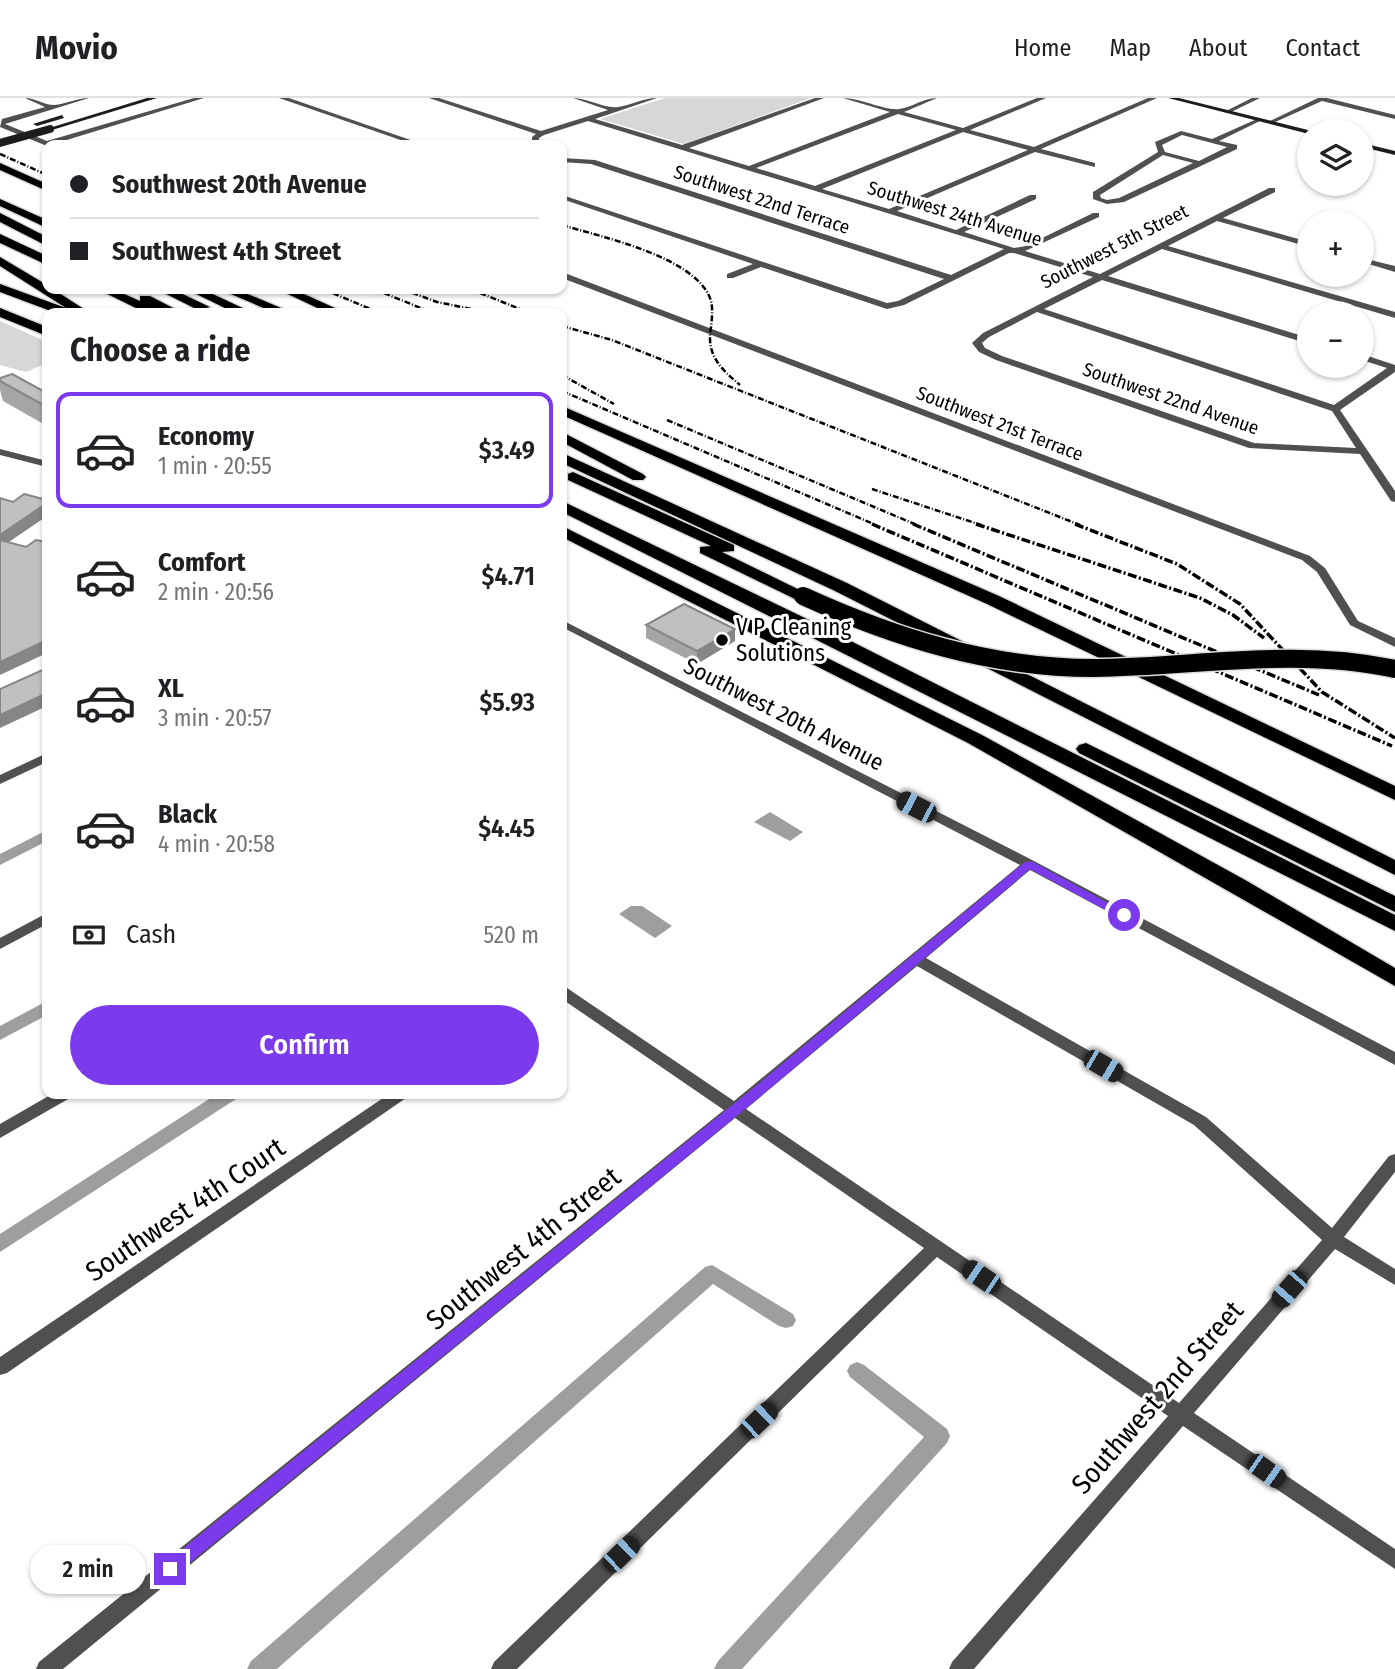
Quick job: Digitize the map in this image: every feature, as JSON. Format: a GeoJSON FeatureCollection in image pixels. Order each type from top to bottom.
{"type":"FeatureCollection","features":[{"type":"Feature","properties":{"kind":"highway"},"geometry":{"type":"LineString","coordinates":[[0,166],[42,186]]}},
{"type":"Feature","properties":{"kind":"highway"},"geometry":{"type":"LineString","coordinates":[[0,191],[42,211]]}},
{"type":"Feature","properties":{"kind":"highway"},"geometry":{"type":"LineString","coordinates":[[0,202],[42,222]]}},
{"type":"Feature","properties":{"kind":"highway"},"geometry":{"type":"LineString","coordinates":[[0,210],[42,232]]}},
{"type":"Feature","properties":{"kind":"highway"},"geometry":{"type":"LineString","coordinates":[[0,217],[42,239]]}},
{"type":"Feature","properties":{"kind":"highway"},"geometry":{"type":"LineString","coordinates":[[0,228],[42,249]]}},
{"type":"Feature","properties":{"kind":"highway"},"geometry":{"type":"LineString","coordinates":[[0,238],[42,259]]}},
{"type":"Feature","properties":{"kind":"highway"},"geometry":{"type":"LineString","coordinates":[[0,261],[42,287]]}},
{"type":"Feature","properties":{"kind":"highway"},"geometry":{"type":"LineString","coordinates":[[0,288],[52,308]]}},
{"type":"Feature","properties":{"kind":"highway"},"geometry":{"type":"LineString","coordinates":[[53,294],[75,308]]}},
{"type":"Feature","properties":{"kind":"highway"},"geometry":{"type":"LineString","coordinates":[[114,294],[145,308]]}},
{"type":"Feature","properties":{"kind":"highway"},"geometry":{"type":"LineString","coordinates":[[135,294],[165,308]]}},
{"type":"Feature","properties":{"kind":"highway"},"geometry":{"type":"LineString","coordinates":[[158,294],[190,308]]}},
{"type":"Feature","properties":{"kind":"highway"},"geometry":{"type":"LineString","coordinates":[[174,294],[206,308]]}},
{"type":"Feature","properties":{"kind":"highway"},"geometry":{"type":"LineString","coordinates":[[204,294],[237,308]]}},
{"type":"Feature","properties":{"kind":"highway"},"geometry":{"type":"LineString","coordinates":[[238,294],[273,308]]}},
{"type":"Feature","properties":{"kind":"highway"},"geometry":{"type":"LineString","coordinates":[[277,294],[306,308]]}},
{"type":"Feature","properties":{"kind":"highway"},"geometry":{"type":"LineString","coordinates":[[295,294],[327,308]]}},
{"type":"Feature","properties":{"kind":"highway"},"geometry":{"type":"LineString","coordinates":[[0,295],[47,308]]}},
{"type":"Feature","properties":{"kind":"highway"},"geometry":{"type":"LineString","coordinates":[[0,312],[42,330]]}},
{"type":"Feature","properties":{"kind":"highway"},"geometry":{"type":"LineString","coordinates":[[567,424],[993,600],[1395,794]]}},
{"type":"Feature","properties":{"kind":"highway"},"geometry":{"type":"LineString","coordinates":[[567,424],[949,592],[1395,801]]}},
{"type":"Feature","properties":{"kind":"highway"},"geometry":{"type":"LineString","coordinates":[[567,425],[677,498]]}},
{"type":"Feature","properties":{"kind":"highway"},"geometry":{"type":"LineString","coordinates":[[567,451],[677,498],[876,591],[1395,853]]}},
{"type":"Feature","properties":{"kind":"highway"},"geometry":{"type":"LineString","coordinates":[[567,459],[841,587],[1395,868]]}},
{"type":"Feature","properties":{"kind":"highway"},"geometry":{"type":"LineString","coordinates":[[567,474],[809,593],[866,626],[909,641],[1015,663],[1106,668],[1303,656],[1356,660],[1395,668]]}},
{"type":"Feature","properties":{"kind":"highway"},"geometry":{"type":"LineString","coordinates":[[567,483],[809,593],[914,632],[972,647],[1021,654],[1125,658],[1294,646],[1335,648],[1395,659]]}},
{"type":"Feature","properties":{"kind":"highway"},"geometry":{"type":"LineString","coordinates":[[567,495],[814,614],[1395,905]]}},
{"type":"Feature","properties":{"kind":"highway"},"geometry":{"type":"LineString","coordinates":[[567,508],[846,645],[1395,924]]}},
{"type":"Feature","properties":{"kind":"highway"},"geometry":{"type":"LineString","coordinates":[[567,534],[805,651],[975,739],[1228,879],[1395,978]]}},
{"type":"Feature","properties":{"kind":"highway"},"geometry":{"type":"LineString","coordinates":[[567,539],[625,564]]}},
{"type":"Feature","properties":{"kind":"main road"},"geometry":{"type":"LineString","coordinates":[[0,134],[131,98]]}},
{"type":"Feature","properties":{"kind":"main road"},"geometry":{"type":"LineString","coordinates":[[0,143],[154,98]]}},
{"type":"Feature","properties":{"kind":"main road"},"geometry":{"type":"LineString","coordinates":[[1171,98],[1185,99],[1297,129]]}},
{"type":"Feature","properties":{"kind":"main road"},"geometry":{"type":"LineString","coordinates":[[1374,148],[1395,153]]}},
{"type":"Feature","properties":{"kind":"street"},"geometry":{"type":"LineString","coordinates":[[28,98],[52,107]]}},
{"type":"Feature","properties":{"kind":"street"},"geometry":{"type":"LineString","coordinates":[[1,121],[86,98]]}},
{"type":"Feature","properties":{"kind":"street"},"geometry":{"type":"LineString","coordinates":[[61,140],[201,98]]}},
{"type":"Feature","properties":{"kind":"street"},"geometry":{"type":"LineString","coordinates":[[282,98],[401,140]]}},
{"type":"Feature","properties":{"kind":"street"},"geometry":{"type":"LineString","coordinates":[[432,98],[541,134]]}},
{"type":"Feature","properties":{"kind":"street"},"geometry":{"type":"LineString","coordinates":[[576,98],[616,110]]}},
{"type":"Feature","properties":{"kind":"street"},"geometry":{"type":"LineString","coordinates":[[536,140],[541,134],[654,98]]}},
{"type":"Feature","properties":{"kind":"street"},"geometry":{"type":"LineString","coordinates":[[684,147],[821,98]]}},
{"type":"Feature","properties":{"kind":"street"},"geometry":{"type":"LineString","coordinates":[[846,98],[1092,165]]}},
{"type":"Feature","properties":{"kind":"street"},"geometry":{"type":"LineString","coordinates":[[750,168],[934,98]]}},
{"type":"Feature","properties":{"kind":"street"},"geometry":{"type":"LineString","coordinates":[[817,188],[1043,98]]}},
{"type":"Feature","properties":{"kind":"street"},"geometry":{"type":"LineString","coordinates":[[891,211],[1154,98]]}},
{"type":"Feature","properties":{"kind":"street"},"geometry":{"type":"LineString","coordinates":[[1227,112],[1257,98]]}},
{"type":"Feature","properties":{"kind":"street"},"geometry":{"type":"LineString","coordinates":[[1271,122],[1323,99],[1395,117]]}},
{"type":"Feature","properties":{"kind":"street"},"geometry":{"type":"LineString","coordinates":[[1204,137],[1248,117]]}},
{"type":"Feature","properties":{"kind":"street","name":"Southwest 24th Avenue"},"geometry":{"type":"LineString","coordinates":[[589,119],[1297,337]]}},
{"type":"Feature","properties":{"kind":"street"},"geometry":{"type":"LineString","coordinates":[[1215,140],[1259,120]]}},
{"type":"Feature","properties":{"kind":"street"},"geometry":{"type":"LineString","coordinates":[[1,121],[42,141]]}},
{"type":"Feature","properties":{"kind":"street"},"geometry":{"type":"LineString","coordinates":[[1162,153],[1158,144],[1181,133],[1234,147],[1200,163],[1121,200],[1107,202],[1097,199],[1096,194],[1162,153],[1200,163]]}},
{"type":"Feature","properties":{"kind":"street","name":"Southwest 22nd Terrace"},"geometry":{"type":"LineString","coordinates":[[567,160],[592,162],[951,278]]}},
{"type":"Feature","properties":{"kind":"street","name":"Southwest 5th Street"},"geometry":{"type":"LineString","coordinates":[[977,343],[986,335],[1036,309],[1272,190]]}},
{"type":"Feature","properties":{"kind":"street"},"geometry":{"type":"LineString","coordinates":[[957,232],[1033,197]]}},
{"type":"Feature","properties":{"kind":"street"},"geometry":{"type":"LineString","coordinates":[[567,199],[758,265],[887,306],[901,303],[1015,249],[1028,248],[1097,215]]}},
{"type":"Feature","properties":{"kind":"street"},"geometry":{"type":"LineString","coordinates":[[1215,218],[1297,242]]}},
{"type":"Feature","properties":{"kind":"street"},"geometry":{"type":"LineString","coordinates":[[1163,247],[1395,315]]}},
{"type":"Feature","properties":{"kind":"street"},"geometry":{"type":"LineString","coordinates":[[1374,263],[1395,269]]}},
{"type":"Feature","properties":{"kind":"street"},"geometry":{"type":"LineString","coordinates":[[730,276],[758,265]]}},
{"type":"Feature","properties":{"kind":"street","name":"Southwest 21st Terrace"},"geometry":{"type":"LineString","coordinates":[[567,277],[1306,558],[1321,570],[1354,623],[1395,642]]}},
{"type":"Feature","properties":{"kind":"street"},"geometry":{"type":"LineString","coordinates":[[1036,309],[1335,409],[1395,499]]}},
{"type":"Feature","properties":{"kind":"street","name":"Southwest 22nd Avenue"},"geometry":{"type":"LineString","coordinates":[[977,343],[982,349],[999,358],[1253,446],[1362,451]]}},
{"type":"Feature","properties":{"kind":"street"},"geometry":{"type":"LineString","coordinates":[[1374,362],[1394,368]]}},
{"type":"Feature","properties":{"kind":"street"},"geometry":{"type":"LineString","coordinates":[[1335,409],[1394,368]]}},
{"type":"Feature","properties":{"kind":"street"},"geometry":{"type":"LineString","coordinates":[[0,452],[42,463]]}},
{"type":"Feature","properties":{"kind":"street","name":"Southwest 20th Avenue"},"geometry":{"type":"LineString","coordinates":[[567,626],[1029,864],[1395,1059]]}},
{"type":"Feature","properties":{"kind":"street"},"geometry":{"type":"LineString","coordinates":[[0,780],[42,759]]}},
{"type":"Feature","properties":{"kind":"street","name":"Southwest 4th Street"},"geometry":{"type":"LineString","coordinates":[[47,1669],[735,1110],[1029,864]]}},
{"type":"Feature","properties":{"kind":"street"},"geometry":{"type":"LineString","coordinates":[[0,944],[42,921]]}},
{"type":"Feature","properties":{"kind":"street"},"geometry":{"type":"LineString","coordinates":[[917,959],[1200,1121],[1333,1239],[1395,1278]]}},
{"type":"Feature","properties":{"kind":"street"},"geometry":{"type":"LineString","coordinates":[[567,995],[1395,1560]]}},
{"type":"Feature","properties":{"kind":"street"},"geometry":{"type":"LineString","coordinates":[[0,1132],[56,1099]]}},
{"type":"Feature","properties":{"kind":"street","name":"Southwest 4th Court"},"geometry":{"type":"LineString","coordinates":[[0,1367],[393,1099]]}},
{"type":"Feature","properties":{"kind":"street","name":"Southwest 2nd Street"},"geometry":{"type":"LineString","coordinates":[[960,1669],[1333,1239],[1395,1160]]}},
{"type":"Feature","properties":{"kind":"street"},"geometry":{"type":"LineString","coordinates":[[502,1669],[936,1247]]}},
{"type":"Feature","properties":{"kind":"shaded area"},"geometry":{"type":"Polygon","coordinates":[[[665,98],[811,98],[684,144],[600,119],[665,98]]]}},
{"type":"Feature","properties":{"kind":"shaded area"},"geometry":{"type":"Polygon","coordinates":[[[0,321],[42,340],[42,365],[26,372],[0,365],[0,321]]]}},
{"type":"Feature","properties":{"kind":"shaded area"},"geometry":{"type":"Polygon","coordinates":[[[770,812],[803,832],[790,841],[754,822],[770,812]]]}},
{"type":"Feature","properties":{"kind":"shaded area"},"geometry":{"type":"Polygon","coordinates":[[[631,906],[642,906],[672,926],[655,938],[619,914],[631,906]]]}},
{"type":"Feature","properties":{"kind":"building"},"geometry":{"type":"Polygon","coordinates":[[[12,374],[42,390],[42,404],[0,381],[0,378],[12,374]]]}},
{"type":"Feature","properties":{"kind":"building"},"geometry":{"type":"Polygon","coordinates":[[[24,494],[42,499],[42,506],[0,535],[0,498],[13,502],[24,494]]]}},
{"type":"Feature","properties":{"kind":"building"},"geometry":{"type":"Polygon","coordinates":[[[0,540],[26,547],[36,540],[42,541],[42,642],[0,662],[0,540]]]}},
{"type":"Feature","properties":{"kind":"building"},"geometry":{"type":"Polygon","coordinates":[[[684,604],[735,629],[697,651],[646,625],[684,604]]]}},
{"type":"Feature","properties":{"kind":"building"},"geometry":{"type":"Polygon","coordinates":[[[42,670],[42,695],[0,715],[0,689],[42,670]]]}},
{"type":"Feature","properties":{"kind":"waterway"},"geometry":{"type":"LineString","coordinates":[[0,860],[42,838]]}},
{"type":"Feature","properties":{"kind":"waterway"},"geometry":{"type":"LineString","coordinates":[[0,1034],[42,1010]]}},
{"type":"Feature","properties":{"kind":"waterway"},"geometry":{"type":"LineString","coordinates":[[0,1244],[222,1099]]}},
{"type":"Feature","properties":{"kind":"waterway"},"geometry":{"type":"LineString","coordinates":[[259,1669],[712,1273],[786,1320]]}},
{"type":"Feature","properties":{"kind":"waterway"},"geometry":{"type":"LineString","coordinates":[[726,1669],[939,1436],[857,1371]]}},
{"type":"Feature","properties":{"kind":"railway"},"geometry":{"type":"LineString","coordinates":[[0,154],[42,173]]}},
{"type":"Feature","properties":{"kind":"railway"},"geometry":{"type":"LineString","coordinates":[[567,226],[646,251],[688,272],[702,286],[711,301],[710,337],[716,360],[740,385]]}},
{"type":"Feature","properties":{"kind":"railway"},"geometry":{"type":"LineString","coordinates":[[335,294],[368,308]]}},
{"type":"Feature","properties":{"kind":"railway"},"geometry":{"type":"LineString","coordinates":[[386,294],[421,308]]}},
{"type":"Feature","properties":{"kind":"railway"},"geometry":{"type":"LineString","coordinates":[[415,294],[466,308]]}},
{"type":"Feature","properties":{"kind":"railway"},"geometry":{"type":"LineString","coordinates":[[482,294],[518,308]]}},
{"type":"Feature","properties":{"kind":"railway"},"geometry":{"type":"LineString","coordinates":[[567,327],[612,340],[1080,525]]}},
{"type":"Feature","properties":{"kind":"railway"},"geometry":{"type":"LineString","coordinates":[[567,378],[614,404]]}},
{"type":"Feature","properties":{"kind":"railway"},"geometry":{"type":"LineString","coordinates":[[567,393],[876,525]]}},
{"type":"Feature","properties":{"kind":"railway"},"geometry":{"type":"LineString","coordinates":[[667,420],[917,525]]}},
{"type":"Feature","properties":{"kind":"railway"},"geometry":{"type":"LineString","coordinates":[[872,489],[981,525]]}},
{"type":"Feature","properties":{"kind":"railway"},"geometry":{"type":"LineString","coordinates":[[872,524],[1392,746]]}},
{"type":"Feature","properties":{"kind":"railway"},"geometry":{"type":"LineString","coordinates":[[913,524],[1319,695]]}},
{"type":"Feature","properties":{"kind":"railway"},"geometry":{"type":"LineString","coordinates":[[976,524],[1200,598],[1233,615],[1264,638]]}},
{"type":"Feature","properties":{"kind":"railway"},"geometry":{"type":"LineString","coordinates":[[1075,524],[1177,564],[1240,604],[1322,692],[1395,738]]}},
{"type":"Feature","properties":{"kind":"place","name":"V P Cleaning Solutions"},"geometry":{"type":"Point","coordinates":[722,640]}},
{"type":"Feature","properties":{"kind":"route"},"geometry":{"type":"LineString","coordinates":[[170,1569],[755,1093],[1029,864],[1124,915]]}}]}
